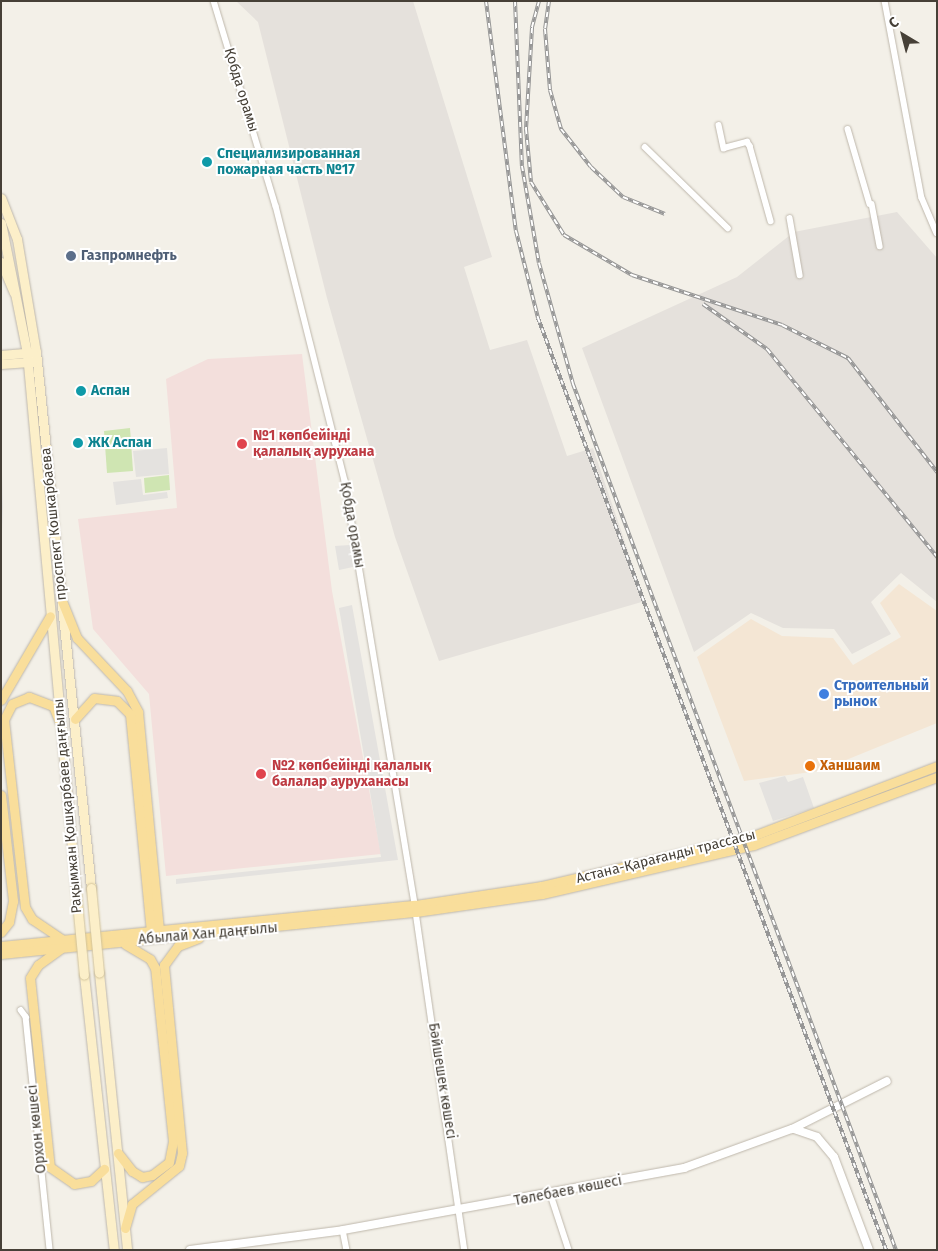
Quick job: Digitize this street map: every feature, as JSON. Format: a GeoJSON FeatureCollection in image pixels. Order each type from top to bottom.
{"type":"FeatureCollection","features":[{"type":"Feature","properties":{"kind":"main road","name":"Рақымжан Қошқарбаев даңғылы"},"geometry":{"type":"LineString","coordinates":[[1,198],[17,239],[32,357],[50,616],[84,975],[114,1250]]}},
{"type":"Feature","properties":{"kind":"main road","name":"Рақымжан Қошқарбаев даңғылы"},"geometry":{"type":"LineString","coordinates":[[1,223],[32,357]]}},
{"type":"Feature","properties":{"kind":"main road"},"geometry":{"type":"LineString","coordinates":[[1,262],[19,301]]}},
{"type":"Feature","properties":{"kind":"main road"},"geometry":{"type":"LineString","coordinates":[[1,355],[32,357]]}},
{"type":"Feature","properties":{"kind":"main road"},"geometry":{"type":"LineString","coordinates":[[1,364],[32,357]]}},
{"type":"Feature","properties":{"kind":"main road","name":"проспект Кошкарбаева"},"geometry":{"type":"LineString","coordinates":[[32,357],[71,687]]}},
{"type":"Feature","properties":{"kind":"main road"},"geometry":{"type":"LineString","coordinates":[[62,601],[77,638],[127,691],[138,712],[155,931]]}},
{"type":"Feature","properties":{"kind":"main road"},"geometry":{"type":"LineString","coordinates":[[1,698],[50,616]]}},
{"type":"Feature","properties":{"kind":"main road","name":"Рақымжан Қошқарбаев даңғылы"},"geometry":{"type":"LineString","coordinates":[[71,687],[127,1250]]}},
{"type":"Feature","properties":{"kind":"main road"},"geometry":{"type":"LineString","coordinates":[[60,723],[53,706],[38,697],[12,704],[4,720],[24,907],[32,920],[62,944],[38,965],[30,978],[50,1167],[74,1184],[91,1181],[104,1169]]}},
{"type":"Feature","properties":{"kind":"main road"},"geometry":{"type":"LineString","coordinates":[[75,719],[94,698],[117,701],[130,714],[155,931]]}},
{"type":"Feature","properties":{"kind":"main road","name":"Астана-Қарағанды трассасы"},"geometry":{"type":"LineString","coordinates":[[415,908],[541,886],[682,856],[852,802],[937,766]]}},
{"type":"Feature","properties":{"kind":"main road","name":"Астана-Қарағанды трассасы"},"geometry":{"type":"LineString","coordinates":[[415,908],[542,894],[686,863],[754,845],[937,777]]}},
{"type":"Feature","properties":{"kind":"main road"},"geometry":{"type":"LineString","coordinates":[[1,795],[13,901],[9,922],[1,932]]}},
{"type":"Feature","properties":{"kind":"main road","name":"Абылай Хан даңғылы"},"geometry":{"type":"LineString","coordinates":[[1,954],[155,931],[415,908]]}},
{"type":"Feature","properties":{"kind":"main road","name":"Абылай Хан даңғылы"},"geometry":{"type":"LineString","coordinates":[[1,946],[112,942],[209,934],[415,908]]}},
{"type":"Feature","properties":{"kind":"main road"},"geometry":{"type":"LineString","coordinates":[[125,1228],[132,1204],[179,1166],[182,1153],[164,965],[178,946],[209,934]]}},
{"type":"Feature","properties":{"kind":"main road"},"geometry":{"type":"LineString","coordinates":[[112,942],[136,947],[154,968],[174,1141],[170,1162],[152,1175],[142,1177],[132,1171],[118,1153]]}},
{"type":"Feature","properties":{"kind":"street","name":"Қобда орамы"},"geometry":{"type":"LineString","coordinates":[[214,1],[284,234],[345,481],[415,908]]}},
{"type":"Feature","properties":{"kind":"street"},"geometry":{"type":"LineString","coordinates":[[885,1],[922,198],[937,233]]}},
{"type":"Feature","properties":{"kind":"street"},"geometry":{"type":"LineString","coordinates":[[719,125],[724,148],[747,142],[750,146],[771,221]]}},
{"type":"Feature","properties":{"kind":"street"},"geometry":{"type":"LineString","coordinates":[[848,129],[871,204],[880,246]]}},
{"type":"Feature","properties":{"kind":"street"},"geometry":{"type":"LineString","coordinates":[[645,147],[728,228]]}},
{"type":"Feature","properties":{"kind":"street"},"geometry":{"type":"LineString","coordinates":[[790,218],[800,275]]}},
{"type":"Feature","properties":{"kind":"street","name":"Бәйшешек көшесі"},"geometry":{"type":"LineString","coordinates":[[415,908],[462,1209],[466,1250]]}},
{"type":"Feature","properties":{"kind":"street","name":"Орхон көшесі"},"geometry":{"type":"LineString","coordinates":[[21,1010],[26,1017],[50,1250]]}},
{"type":"Feature","properties":{"kind":"street","name":"Төлебаев көшесі"},"geometry":{"type":"LineString","coordinates":[[190,1250],[235,1247],[343,1230],[552,1195],[684,1168],[792,1129],[887,1080]]}},
{"type":"Feature","properties":{"kind":"street"},"geometry":{"type":"LineString","coordinates":[[792,1129],[804,1130],[817,1137],[834,1157],[869,1250]]}},
{"type":"Feature","properties":{"kind":"street"},"geometry":{"type":"LineString","coordinates":[[552,1195],[569,1250]]}},
{"type":"Feature","properties":{"kind":"street"},"geometry":{"type":"LineString","coordinates":[[343,1230],[347,1250]]}},
{"type":"Feature","properties":{"kind":"street","name":"Төлебаев көшесі"},"geometry":{"type":"LineString","coordinates":[[224,1250],[235,1247]]}},
{"type":"Feature","properties":{"kind":"shaded area"},"geometry":{"type":"Polygon","coordinates":[[[236,1],[413,1],[492,257],[464,267],[490,350],[527,340],[567,456],[593,448],[645,601],[439,661],[395,537],[327,298],[258,22],[236,1]]]}},
{"type":"Feature","properties":{"kind":"shaded area"},"geometry":{"type":"Polygon","coordinates":[[[897,212],[937,258],[937,602],[901,573],[871,602],[891,634],[852,654],[834,629],[783,628],[751,613],[694,652],[582,348],[737,277],[794,232],[897,212]]]}},
{"type":"Feature","properties":{"kind":"shaded area"},"geometry":{"type":"Polygon","coordinates":[[[302,354],[332,591],[381,854],[166,876],[149,694],[93,629],[78,519],[177,508],[166,379],[208,359],[302,354]]]}},
{"type":"Feature","properties":{"kind":"shaded area"},"geometry":{"type":"Polygon","coordinates":[[[1,438],[3,507],[1,559],[1,438]]]}},
{"type":"Feature","properties":{"kind":"shaded area"},"geometry":{"type":"Polygon","coordinates":[[[167,448],[169,474],[136,477],[133,451],[167,448]]]}},
{"type":"Feature","properties":{"kind":"shaded area"},"geometry":{"type":"Polygon","coordinates":[[[141,479],[143,495],[167,492],[168,498],[116,505],[113,482],[141,479]]]}},
{"type":"Feature","properties":{"kind":"shaded area"},"geometry":{"type":"Polygon","coordinates":[[[350,545],[353,567],[339,570],[335,546],[350,545]]]}},
{"type":"Feature","properties":{"kind":"shaded area","name":"Строительный рынок"},"geometry":{"type":"Polygon","coordinates":[[[899,584],[937,611],[937,723],[819,771],[744,781],[697,657],[751,619],[782,636],[833,638],[853,665],[901,637],[880,603],[899,584]]]}},
{"type":"Feature","properties":{"kind":"shaded area"},"geometry":{"type":"Polygon","coordinates":[[[352,605],[398,860],[176,884],[176,879],[381,857],[339,608],[352,605]]]}},
{"type":"Feature","properties":{"kind":"shaded area"},"geometry":{"type":"Polygon","coordinates":[[[785,776],[788,782],[803,777],[814,808],[773,821],[759,783],[785,776]]]}},
{"type":"Feature","properties":{"kind":"green space"},"geometry":{"type":"Polygon","coordinates":[[[130,428],[133,471],[107,473],[104,431],[130,428]]]}},
{"type":"Feature","properties":{"kind":"green space"},"geometry":{"type":"Polygon","coordinates":[[[169,475],[170,490],[145,493],[144,478],[169,475]]]}},
{"type":"Feature","properties":{"kind":"railway"},"geometry":{"type":"LineString","coordinates":[[486,1],[516,231],[538,318],[886,1250]]}},
{"type":"Feature","properties":{"kind":"railway"},"geometry":{"type":"LineString","coordinates":[[515,1],[522,166],[539,263],[573,384],[896,1250]]}},
{"type":"Feature","properties":{"kind":"railway"},"geometry":{"type":"LineString","coordinates":[[539,1],[532,28],[526,129],[531,182],[564,235],[632,275],[782,325],[848,358],[937,472]]}},
{"type":"Feature","properties":{"kind":"railway"},"geometry":{"type":"LineString","coordinates":[[549,1],[545,29],[550,90],[561,129],[591,167],[623,197],[665,214]]}},
{"type":"Feature","properties":{"kind":"railway"},"geometry":{"type":"LineString","coordinates":[[703,304],[767,349],[937,557]]}},
{"type":"Feature","properties":{"kind":"place","name":"Специализированная пожарная часть №17"},"geometry":{"type":"Point","coordinates":[207,162]}},
{"type":"Feature","properties":{"kind":"place","name":"Газпромнефть"},"geometry":{"type":"Point","coordinates":[71,256]}},
{"type":"Feature","properties":{"kind":"place","name":"Аспан"},"geometry":{"type":"Point","coordinates":[81,391]}},
{"type":"Feature","properties":{"kind":"place","name":"ЖК Аспан"},"geometry":{"type":"Point","coordinates":[78,443]}},
{"type":"Feature","properties":{"kind":"place","name":"№1 көпбейінді қалалық аурухана"},"geometry":{"type":"Point","coordinates":[242,444]}},
{"type":"Feature","properties":{"kind":"place","name":"Строительный рынок"},"geometry":{"type":"Point","coordinates":[824,694]}},
{"type":"Feature","properties":{"kind":"place","name":"Ханшаим"},"geometry":{"type":"Point","coordinates":[810,766]}},
{"type":"Feature","properties":{"kind":"place","name":"№2 көпбейінді қалалық балалар ауруханасы"},"geometry":{"type":"Point","coordinates":[261,774]}}]}
